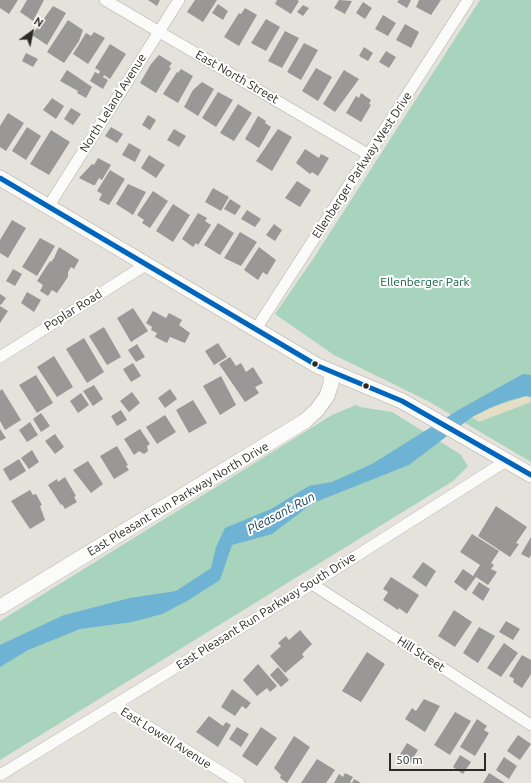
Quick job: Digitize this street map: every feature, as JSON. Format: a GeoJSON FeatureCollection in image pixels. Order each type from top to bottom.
{"type":"FeatureCollection","features":[{"type":"Feature","properties":{"kind":"main road"},"geometry":{"type":"LineString","coordinates":[[0,178],[331,372],[352,378],[408,404],[531,475]]}},
{"type":"Feature","properties":{"kind":"main road","name":"East Pleasant Run Parkway North Drive"},"geometry":{"type":"LineString","coordinates":[[0,607],[305,421],[326,399],[331,384],[331,372]]}},
{"type":"Feature","properties":{"kind":"street","name":"East North Street"},"geometry":{"type":"LineString","coordinates":[[105,0],[368,155]]}},
{"type":"Feature","properties":{"kind":"street","name":"North Leland Avenue"},"geometry":{"type":"LineString","coordinates":[[48,206],[179,0]]}},
{"type":"Feature","properties":{"kind":"street","name":"Ellenberger Parkway West Drive"},"geometry":{"type":"LineString","coordinates":[[256,329],[468,0]]}},
{"type":"Feature","properties":{"kind":"street","name":"Poplar Road"},"geometry":{"type":"LineString","coordinates":[[0,357],[147,264]]}},
{"type":"Feature","properties":{"kind":"street","name":"East Pleasant Run Parkway South Drive"},"geometry":{"type":"LineString","coordinates":[[0,775],[312,584],[506,461]]}},
{"type":"Feature","properties":{"kind":"street","name":"Hill Street"},"geometry":{"type":"LineString","coordinates":[[312,584],[531,725]]}},
{"type":"Feature","properties":{"kind":"street","name":"East Lowell Avenue"},"geometry":{"type":"LineString","coordinates":[[114,705],[231,781]]}},
{"type":"Feature","properties":{"kind":"green space","name":"Ellenberger Park"},"geometry":{"type":"Polygon","coordinates":[[[480,0],[531,0],[531,462],[428,401],[334,355],[275,314],[313,259],[480,0]]]}},
{"type":"Feature","properties":{"kind":"green space"},"geometry":{"type":"Polygon","coordinates":[[[356,405],[392,412],[460,454],[468,466],[453,481],[0,760],[0,621],[332,415],[356,405]]]}},
{"type":"Feature","properties":{"kind":"sand"},"geometry":{"type":"Polygon","coordinates":[[[526,396],[531,397],[531,402],[479,422],[472,417],[490,408],[526,396]]]}},
{"type":"Feature","properties":{"kind":"water","name":"Pleasant Run"},"geometry":{"type":"Polygon","coordinates":[[[523,374],[531,375],[531,397],[526,396],[507,401],[490,408],[472,417],[409,465],[313,503],[272,534],[232,545],[220,580],[187,601],[162,614],[132,622],[80,629],[28,650],[0,667],[0,645],[64,615],[130,598],[176,591],[211,568],[216,547],[225,528],[271,509],[309,486],[332,482],[372,464],[460,409],[523,374]]]}},
{"type":"Feature","properties":{"kind":"building"},"geometry":{"type":"Polygon","coordinates":[[[0,0],[18,0],[9,14],[0,8],[0,0]]]}},
{"type":"Feature","properties":{"kind":"building"},"geometry":{"type":"Polygon","coordinates":[[[27,0],[44,0],[33,21],[20,12],[27,0]]]}},
{"type":"Feature","properties":{"kind":"building"},"geometry":{"type":"Polygon","coordinates":[[[148,0],[160,0],[157,6],[148,0]]]}},
{"type":"Feature","properties":{"kind":"building"},"geometry":{"type":"Polygon","coordinates":[[[195,0],[217,0],[203,22],[187,12],[195,0]]]}},
{"type":"Feature","properties":{"kind":"building"},"geometry":{"type":"Polygon","coordinates":[[[277,0],[299,1],[291,14],[275,4],[277,0]]]}},
{"type":"Feature","properties":{"kind":"building"},"geometry":{"type":"Polygon","coordinates":[[[339,0],[352,1],[345,14],[334,8],[339,0]]]}},
{"type":"Feature","properties":{"kind":"building"},"geometry":{"type":"Polygon","coordinates":[[[399,0],[411,0],[407,8],[397,2],[399,0]]]}},
{"type":"Feature","properties":{"kind":"building"},"geometry":{"type":"Polygon","coordinates":[[[419,0],[441,0],[431,15],[416,7],[419,0]]]}},
{"type":"Feature","properties":{"kind":"building"},"geometry":{"type":"Polygon","coordinates":[[[363,2],[372,8],[365,19],[356,13],[363,2]]]}},
{"type":"Feature","properties":{"kind":"building"},"geometry":{"type":"Polygon","coordinates":[[[218,4],[228,11],[223,20],[212,13],[218,4]]]}},
{"type":"Feature","properties":{"kind":"building"},"geometry":{"type":"Polygon","coordinates":[[[303,5],[309,8],[303,16],[297,12],[303,5]]]}},
{"type":"Feature","properties":{"kind":"building"},"geometry":{"type":"Polygon","coordinates":[[[53,6],[66,13],[47,45],[32,35],[53,6]]]}},
{"type":"Feature","properties":{"kind":"building"},"geometry":{"type":"Polygon","coordinates":[[[245,8],[257,15],[239,46],[224,37],[239,13],[241,14],[245,8]]]}},
{"type":"Feature","properties":{"kind":"building"},"geometry":{"type":"Polygon","coordinates":[[[383,15],[396,23],[388,36],[375,29],[383,15]]]}},
{"type":"Feature","properties":{"kind":"building"},"geometry":{"type":"Polygon","coordinates":[[[266,19],[280,27],[266,51],[251,43],[266,19]]]}},
{"type":"Feature","properties":{"kind":"building"},"geometry":{"type":"Polygon","coordinates":[[[68,20],[83,30],[79,41],[64,63],[47,52],[68,20]]]}},
{"type":"Feature","properties":{"kind":"building"},"geometry":{"type":"Polygon","coordinates":[[[405,24],[419,32],[411,48],[396,40],[405,24]]]}},
{"type":"Feature","properties":{"kind":"building"},"geometry":{"type":"Polygon","coordinates":[[[285,31],[299,38],[282,68],[268,61],[285,31]]]}},
{"type":"Feature","properties":{"kind":"building"},"geometry":{"type":"Polygon","coordinates":[[[94,32],[105,38],[88,64],[73,54],[86,33],[91,36],[94,32]]]}},
{"type":"Feature","properties":{"kind":"building"},"geometry":{"type":"Polygon","coordinates":[[[304,43],[318,50],[301,80],[287,72],[304,43]]]}},
{"type":"Feature","properties":{"kind":"building"},"geometry":{"type":"Polygon","coordinates":[[[110,44],[126,54],[110,79],[104,75],[103,77],[108,80],[103,89],[90,81],[95,72],[99,74],[100,71],[95,68],[110,44]]]}},
{"type":"Feature","properties":{"kind":"building"},"geometry":{"type":"Polygon","coordinates":[[[364,47],[373,53],[368,61],[359,56],[364,47]]]}},
{"type":"Feature","properties":{"kind":"building"},"geometry":{"type":"Polygon","coordinates":[[[386,51],[396,57],[389,68],[379,62],[386,51]]]}},
{"type":"Feature","properties":{"kind":"building"},"geometry":{"type":"Polygon","coordinates":[[[26,53],[38,59],[33,67],[22,61],[26,53]]]}},
{"type":"Feature","properties":{"kind":"building"},"geometry":{"type":"Polygon","coordinates":[[[159,55],[172,63],[169,67],[171,68],[156,93],[140,83],[151,64],[159,55]]]}},
{"type":"Feature","properties":{"kind":"building"},"geometry":{"type":"Polygon","coordinates":[[[316,68],[332,77],[318,101],[302,91],[316,68]]]}},
{"type":"Feature","properties":{"kind":"building"},"geometry":{"type":"Polygon","coordinates":[[[181,69],[193,76],[178,103],[163,94],[177,72],[178,73],[181,69]]]}},
{"type":"Feature","properties":{"kind":"building"},"geometry":{"type":"Polygon","coordinates":[[[67,70],[92,87],[86,98],[77,93],[78,91],[60,81],[67,70]]]}},
{"type":"Feature","properties":{"kind":"building"},"geometry":{"type":"Polygon","coordinates":[[[344,70],[359,79],[335,112],[323,104],[344,70]]]}},
{"type":"Feature","properties":{"kind":"building"},"geometry":{"type":"Polygon","coordinates":[[[202,82],[214,89],[198,116],[184,107],[193,90],[202,82]]]}},
{"type":"Feature","properties":{"kind":"building"},"geometry":{"type":"Polygon","coordinates":[[[218,92],[233,100],[216,127],[202,118],[218,92]]]}},
{"type":"Feature","properties":{"kind":"building"},"geometry":{"type":"Polygon","coordinates":[[[361,93],[371,100],[369,104],[371,105],[361,122],[346,113],[356,96],[359,98],[361,93]]]}},
{"type":"Feature","properties":{"kind":"building"},"geometry":{"type":"Polygon","coordinates":[[[52,98],[64,106],[56,119],[43,110],[52,98]]]}},
{"type":"Feature","properties":{"kind":"building"},"geometry":{"type":"Polygon","coordinates":[[[238,104],[252,113],[234,141],[220,133],[238,104]]]}},
{"type":"Feature","properties":{"kind":"building"},"geometry":{"type":"Polygon","coordinates":[[[71,108],[81,114],[73,125],[64,119],[71,108]]]}},
{"type":"Feature","properties":{"kind":"building"},"geometry":{"type":"Polygon","coordinates":[[[8,113],[24,123],[6,151],[0,147],[0,126],[8,113]]]}},
{"type":"Feature","properties":{"kind":"building"},"geometry":{"type":"Polygon","coordinates":[[[148,115],[156,120],[150,130],[142,125],[148,115]]]}},
{"type":"Feature","properties":{"kind":"building"},"geometry":{"type":"Polygon","coordinates":[[[258,116],[266,121],[265,123],[271,127],[259,148],[245,139],[258,116]]]}},
{"type":"Feature","properties":{"kind":"building"},"geometry":{"type":"Polygon","coordinates":[[[27,127],[41,136],[26,160],[12,151],[27,127]]]}},
{"type":"Feature","properties":{"kind":"building"},"geometry":{"type":"Polygon","coordinates":[[[111,127],[123,134],[117,143],[105,136],[111,127]]]}},
{"type":"Feature","properties":{"kind":"building"},"geometry":{"type":"Polygon","coordinates":[[[174,129],[186,136],[179,147],[167,140],[174,129]]]}},
{"type":"Feature","properties":{"kind":"building"},"geometry":{"type":"Polygon","coordinates":[[[278,129],[292,137],[272,171],[256,161],[278,129]]]}},
{"type":"Feature","properties":{"kind":"building"},"geometry":{"type":"Polygon","coordinates":[[[51,130],[70,142],[49,175],[30,164],[51,130]]]}},
{"type":"Feature","properties":{"kind":"building"},"geometry":{"type":"Polygon","coordinates":[[[129,143],[141,150],[135,162],[122,155],[129,143]]]}},
{"type":"Feature","properties":{"kind":"building"},"geometry":{"type":"Polygon","coordinates":[[[305,149],[319,158],[321,154],[329,158],[318,176],[312,172],[310,174],[296,163],[305,149]]]}},
{"type":"Feature","properties":{"kind":"building"},"geometry":{"type":"Polygon","coordinates":[[[149,155],[165,165],[156,178],[141,168],[149,155]]]}},
{"type":"Feature","properties":{"kind":"building"},"geometry":{"type":"Polygon","coordinates":[[[98,158],[111,165],[102,180],[99,178],[95,185],[93,185],[79,178],[92,164],[94,165],[98,158]]]}},
{"type":"Feature","properties":{"kind":"building"},"geometry":{"type":"Polygon","coordinates":[[[110,170],[125,179],[109,205],[99,200],[102,194],[97,191],[110,170]]]}},
{"type":"Feature","properties":{"kind":"building"},"geometry":{"type":"Polygon","coordinates":[[[297,181],[311,190],[300,207],[285,198],[297,181]]]}},
{"type":"Feature","properties":{"kind":"building"},"geometry":{"type":"Polygon","coordinates":[[[128,184],[146,192],[133,215],[116,204],[128,184]]]}},
{"type":"Feature","properties":{"kind":"building"},"geometry":{"type":"Polygon","coordinates":[[[213,188],[229,197],[221,211],[205,202],[213,188]]]}},
{"type":"Feature","properties":{"kind":"building"},"geometry":{"type":"Polygon","coordinates":[[[153,191],[168,201],[150,228],[142,223],[144,220],[137,215],[153,191]]]}},
{"type":"Feature","properties":{"kind":"building"},"geometry":{"type":"Polygon","coordinates":[[[230,199],[241,206],[235,215],[224,209],[230,199]]]}},
{"type":"Feature","properties":{"kind":"building"},"geometry":{"type":"Polygon","coordinates":[[[173,204],[190,215],[173,242],[156,231],[173,204]]]}},
{"type":"Feature","properties":{"kind":"building"},"geometry":{"type":"Polygon","coordinates":[[[247,210],[261,219],[255,227],[241,219],[247,210]]]}},
{"type":"Feature","properties":{"kind":"building"},"geometry":{"type":"Polygon","coordinates":[[[198,213],[207,218],[205,221],[211,225],[198,245],[196,243],[193,247],[182,239],[198,213]]]}},
{"type":"Feature","properties":{"kind":"building"},"geometry":{"type":"Polygon","coordinates":[[[12,220],[26,228],[8,258],[0,253],[0,240],[12,220]]]}},
{"type":"Feature","properties":{"kind":"building"},"geometry":{"type":"Polygon","coordinates":[[[218,223],[234,233],[220,255],[204,245],[218,223]]]}},
{"type":"Feature","properties":{"kind":"building"},"geometry":{"type":"Polygon","coordinates":[[[274,224],[282,230],[275,241],[266,235],[274,224]]]}},
{"type":"Feature","properties":{"kind":"building"},"geometry":{"type":"Polygon","coordinates":[[[240,232],[257,242],[241,266],[224,258],[240,232]]]}},
{"type":"Feature","properties":{"kind":"building"},"geometry":{"type":"Polygon","coordinates":[[[40,238],[55,246],[37,276],[22,267],[40,238]]]}},
{"type":"Feature","properties":{"kind":"building"},"geometry":{"type":"Polygon","coordinates":[[[59,247],[79,260],[74,269],[71,267],[68,272],[68,277],[57,293],[52,290],[48,296],[40,291],[43,285],[37,281],[50,261],[51,262],[54,258],[59,247]]]}},
{"type":"Feature","properties":{"kind":"building"},"geometry":{"type":"Polygon","coordinates":[[[259,247],[276,260],[267,275],[263,272],[258,280],[244,270],[259,247]]]}},
{"type":"Feature","properties":{"kind":"building"},"geometry":{"type":"Polygon","coordinates":[[[13,269],[22,274],[15,286],[6,281],[13,269]]]}},
{"type":"Feature","properties":{"kind":"building"},"geometry":{"type":"Polygon","coordinates":[[[27,292],[41,300],[34,312],[21,303],[27,292]]]}},
{"type":"Feature","properties":{"kind":"building"},"geometry":{"type":"Polygon","coordinates":[[[0,294],[6,298],[1,305],[0,304],[0,294]]]}},
{"type":"Feature","properties":{"kind":"building"},"geometry":{"type":"Polygon","coordinates":[[[0,306],[8,311],[0,323],[0,306]]]}},
{"type":"Feature","properties":{"kind":"building"},"geometry":{"type":"Polygon","coordinates":[[[133,308],[148,331],[131,342],[117,318],[133,308]]]}},
{"type":"Feature","properties":{"kind":"building"},"geometry":{"type":"Polygon","coordinates":[[[153,311],[166,318],[169,313],[182,320],[179,325],[190,333],[185,343],[170,337],[167,343],[155,337],[157,333],[151,330],[152,327],[146,323],[153,311]]]}},
{"type":"Feature","properties":{"kind":"building"},"geometry":{"type":"Polygon","coordinates":[[[104,327],[121,357],[107,365],[89,336],[104,327]]]}},
{"type":"Feature","properties":{"kind":"building"},"geometry":{"type":"Polygon","coordinates":[[[84,338],[104,372],[87,383],[66,349],[84,338]]]}},
{"type":"Feature","properties":{"kind":"building"},"geometry":{"type":"Polygon","coordinates":[[[218,343],[227,357],[214,365],[205,351],[218,343]]]}},
{"type":"Feature","properties":{"kind":"building"},"geometry":{"type":"Polygon","coordinates":[[[137,344],[145,357],[136,362],[128,350],[137,344]]]}},
{"type":"Feature","properties":{"kind":"building"},"geometry":{"type":"Polygon","coordinates":[[[54,356],[73,387],[57,397],[37,367],[54,356]]]}},
{"type":"Feature","properties":{"kind":"building"},"geometry":{"type":"Polygon","coordinates":[[[230,357],[236,366],[241,363],[246,372],[253,367],[263,383],[255,387],[259,393],[245,402],[219,364],[230,357]]]}},
{"type":"Feature","properties":{"kind":"building"},"geometry":{"type":"Polygon","coordinates":[[[133,363],[141,376],[131,382],[123,369],[133,363]]]}},
{"type":"Feature","properties":{"kind":"building"},"geometry":{"type":"Polygon","coordinates":[[[36,375],[53,403],[37,413],[19,385],[36,375]]]}},
{"type":"Feature","properties":{"kind":"building"},"geometry":{"type":"Polygon","coordinates":[[[221,376],[236,405],[220,415],[203,386],[221,376]]]}},
{"type":"Feature","properties":{"kind":"building"},"geometry":{"type":"Polygon","coordinates":[[[94,385],[103,399],[93,406],[83,391],[94,385]]]}},
{"type":"Feature","properties":{"kind":"building"},"geometry":{"type":"Polygon","coordinates":[[[2,389],[21,420],[5,430],[0,421],[0,391],[2,389]]]}},
{"type":"Feature","properties":{"kind":"building"},"geometry":{"type":"Polygon","coordinates":[[[170,389],[177,399],[165,408],[158,398],[170,389]]]}},
{"type":"Feature","properties":{"kind":"building"},"geometry":{"type":"Polygon","coordinates":[[[132,392],[140,403],[129,412],[120,401],[132,392]]]}},
{"type":"Feature","properties":{"kind":"building"},"geometry":{"type":"Polygon","coordinates":[[[81,393],[89,405],[78,413],[70,401],[81,393]]]}},
{"type":"Feature","properties":{"kind":"building"},"geometry":{"type":"Polygon","coordinates":[[[193,400],[207,423],[189,433],[176,410],[193,400]]]}},
{"type":"Feature","properties":{"kind":"building"},"geometry":{"type":"Polygon","coordinates":[[[121,410],[127,420],[117,426],[111,416],[121,410]]]}},
{"type":"Feature","properties":{"kind":"building"},"geometry":{"type":"Polygon","coordinates":[[[41,413],[50,426],[41,432],[33,419],[41,413]]]}},
{"type":"Feature","properties":{"kind":"building"},"geometry":{"type":"Polygon","coordinates":[[[165,415],[176,432],[157,444],[146,427],[165,415]]]}},
{"type":"Feature","properties":{"kind":"building"},"geometry":{"type":"Polygon","coordinates":[[[30,422],[38,435],[27,442],[19,430],[30,422]]]}},
{"type":"Feature","properties":{"kind":"building"},"geometry":{"type":"Polygon","coordinates":[[[0,429],[6,438],[0,441],[0,429]]]}},
{"type":"Feature","properties":{"kind":"building"},"geometry":{"type":"Polygon","coordinates":[[[140,429],[150,444],[147,446],[148,451],[144,454],[139,451],[134,455],[124,439],[140,429]]]}},
{"type":"Feature","properties":{"kind":"building"},"geometry":{"type":"Polygon","coordinates":[[[55,434],[64,447],[55,454],[45,441],[55,434]]]}},
{"type":"Feature","properties":{"kind":"building"},"geometry":{"type":"Polygon","coordinates":[[[117,446],[128,465],[126,466],[129,470],[114,479],[100,456],[117,446]]]}},
{"type":"Feature","properties":{"kind":"building"},"geometry":{"type":"Polygon","coordinates":[[[32,450],[39,462],[29,469],[21,458],[32,450]]]}},
{"type":"Feature","properties":{"kind":"building"},"geometry":{"type":"Polygon","coordinates":[[[19,459],[26,471],[10,481],[3,469],[19,459]]]}},
{"type":"Feature","properties":{"kind":"building"},"geometry":{"type":"Polygon","coordinates":[[[88,461],[103,484],[91,493],[73,470],[88,461]]]}},
{"type":"Feature","properties":{"kind":"building"},"geometry":{"type":"Polygon","coordinates":[[[65,477],[76,496],[74,497],[77,502],[65,509],[48,485],[57,479],[58,482],[65,477]]]}},
{"type":"Feature","properties":{"kind":"building"},"geometry":{"type":"Polygon","coordinates":[[[30,490],[33,495],[36,494],[42,505],[40,506],[45,520],[30,529],[11,501],[30,490]]]}},
{"type":"Feature","properties":{"kind":"building"},"geometry":{"type":"Polygon","coordinates":[[[496,506],[527,527],[516,543],[519,544],[510,557],[478,536],[496,506]]]}},
{"type":"Feature","properties":{"kind":"building"},"geometry":{"type":"Polygon","coordinates":[[[472,534],[499,551],[491,563],[494,565],[491,569],[497,572],[488,585],[476,577],[466,591],[454,582],[463,569],[473,576],[480,565],[460,552],[472,534]]]}},
{"type":"Feature","properties":{"kind":"building"},"geometry":{"type":"Polygon","coordinates":[[[531,537],[531,555],[529,558],[521,554],[531,537]]]}},
{"type":"Feature","properties":{"kind":"building"},"geometry":{"type":"Polygon","coordinates":[[[423,562],[436,571],[426,587],[412,577],[423,562]]]}},
{"type":"Feature","properties":{"kind":"building"},"geometry":{"type":"Polygon","coordinates":[[[391,577],[419,595],[407,614],[383,600],[388,592],[383,589],[391,577]]]}},
{"type":"Feature","properties":{"kind":"building"},"geometry":{"type":"Polygon","coordinates":[[[479,582],[490,589],[483,601],[472,593],[479,582]]]}},
{"type":"Feature","properties":{"kind":"building"},"geometry":{"type":"Polygon","coordinates":[[[454,610],[472,622],[455,647],[438,636],[454,610]]]}},
{"type":"Feature","properties":{"kind":"building"},"geometry":{"type":"Polygon","coordinates":[[[506,621],[520,629],[513,640],[499,632],[506,621]]]}},
{"type":"Feature","properties":{"kind":"building"},"geometry":{"type":"Polygon","coordinates":[[[479,627],[495,636],[478,663],[463,653],[479,627]]]}},
{"type":"Feature","properties":{"kind":"building"},"geometry":{"type":"Polygon","coordinates":[[[300,630],[312,644],[302,654],[304,657],[285,673],[270,656],[281,646],[278,643],[286,636],[289,640],[300,630]]]}},
{"type":"Feature","properties":{"kind":"building"},"geometry":{"type":"Polygon","coordinates":[[[504,643],[518,653],[501,677],[487,668],[504,643]]]}},
{"type":"Feature","properties":{"kind":"building"},"geometry":{"type":"Polygon","coordinates":[[[367,652],[385,664],[361,702],[342,691],[367,652]]]}},
{"type":"Feature","properties":{"kind":"building"},"geometry":{"type":"Polygon","coordinates":[[[522,655],[531,660],[531,674],[522,688],[513,682],[514,679],[509,676],[522,655]]]}},
{"type":"Feature","properties":{"kind":"building"},"geometry":{"type":"Polygon","coordinates":[[[258,664],[277,686],[270,692],[267,688],[257,696],[243,680],[258,664]]]}},
{"type":"Feature","properties":{"kind":"building"},"geometry":{"type":"Polygon","coordinates":[[[278,667],[289,680],[281,687],[270,675],[278,667]]]}},
{"type":"Feature","properties":{"kind":"building"},"geometry":{"type":"Polygon","coordinates":[[[232,689],[251,703],[246,709],[242,706],[235,716],[221,707],[232,689]]]}},
{"type":"Feature","properties":{"kind":"building"},"geometry":{"type":"Polygon","coordinates":[[[424,699],[440,706],[425,732],[405,719],[412,708],[416,711],[424,699]]]}},
{"type":"Feature","properties":{"kind":"building"},"geometry":{"type":"Polygon","coordinates":[[[455,712],[471,721],[450,755],[434,745],[455,712]]]}},
{"type":"Feature","properties":{"kind":"building"},"geometry":{"type":"Polygon","coordinates":[[[209,716],[223,726],[226,722],[231,725],[218,747],[196,732],[209,716]]]}},
{"type":"Feature","properties":{"kind":"building"},"geometry":{"type":"Polygon","coordinates":[[[477,719],[487,726],[484,730],[489,733],[475,756],[460,747],[477,719]]]}},
{"type":"Feature","properties":{"kind":"building"},"geometry":{"type":"Polygon","coordinates":[[[237,727],[249,734],[241,747],[229,739],[237,727]]]}},
{"type":"Feature","properties":{"kind":"building"},"geometry":{"type":"Polygon","coordinates":[[[261,727],[277,738],[257,766],[242,756],[261,727]]]}},
{"type":"Feature","properties":{"kind":"building"},"geometry":{"type":"Polygon","coordinates":[[[518,735],[531,744],[520,760],[507,751],[518,735]]]}},
{"type":"Feature","properties":{"kind":"building"},"geometry":{"type":"Polygon","coordinates":[[[294,736],[310,747],[287,783],[280,778],[281,775],[274,768],[294,736]]]}},
{"type":"Feature","properties":{"kind":"building"},"geometry":{"type":"Polygon","coordinates":[[[407,743],[418,750],[410,763],[399,756],[407,743]]]}},
{"type":"Feature","properties":{"kind":"building"},"geometry":{"type":"Polygon","coordinates":[[[460,755],[471,762],[463,774],[453,767],[460,755]]]}},
{"type":"Feature","properties":{"kind":"building"},"geometry":{"type":"Polygon","coordinates":[[[504,757],[517,766],[509,779],[496,770],[504,757]]]}},
{"type":"Feature","properties":{"kind":"building"},"geometry":{"type":"Polygon","coordinates":[[[317,759],[335,770],[326,783],[301,783],[317,759]]]}},
{"type":"Feature","properties":{"kind":"building"},"geometry":{"type":"Polygon","coordinates":[[[345,773],[353,777],[350,782],[352,783],[334,783],[339,774],[343,777],[345,773]]]}},
{"type":"Feature","properties":{"kind":"building"},"geometry":{"type":"Polygon","coordinates":[[[489,773],[505,783],[483,783],[489,773]]]}},
{"type":"Feature","properties":{"kind":"building"},"geometry":{"type":"Polygon","coordinates":[[[354,779],[361,783],[352,783],[354,779]]]}},
{"type":"Feature","properties":{"kind":"transit line"},"geometry":{"type":"LineString","coordinates":[[0,178],[318,366],[402,401],[531,475]]}}]}
